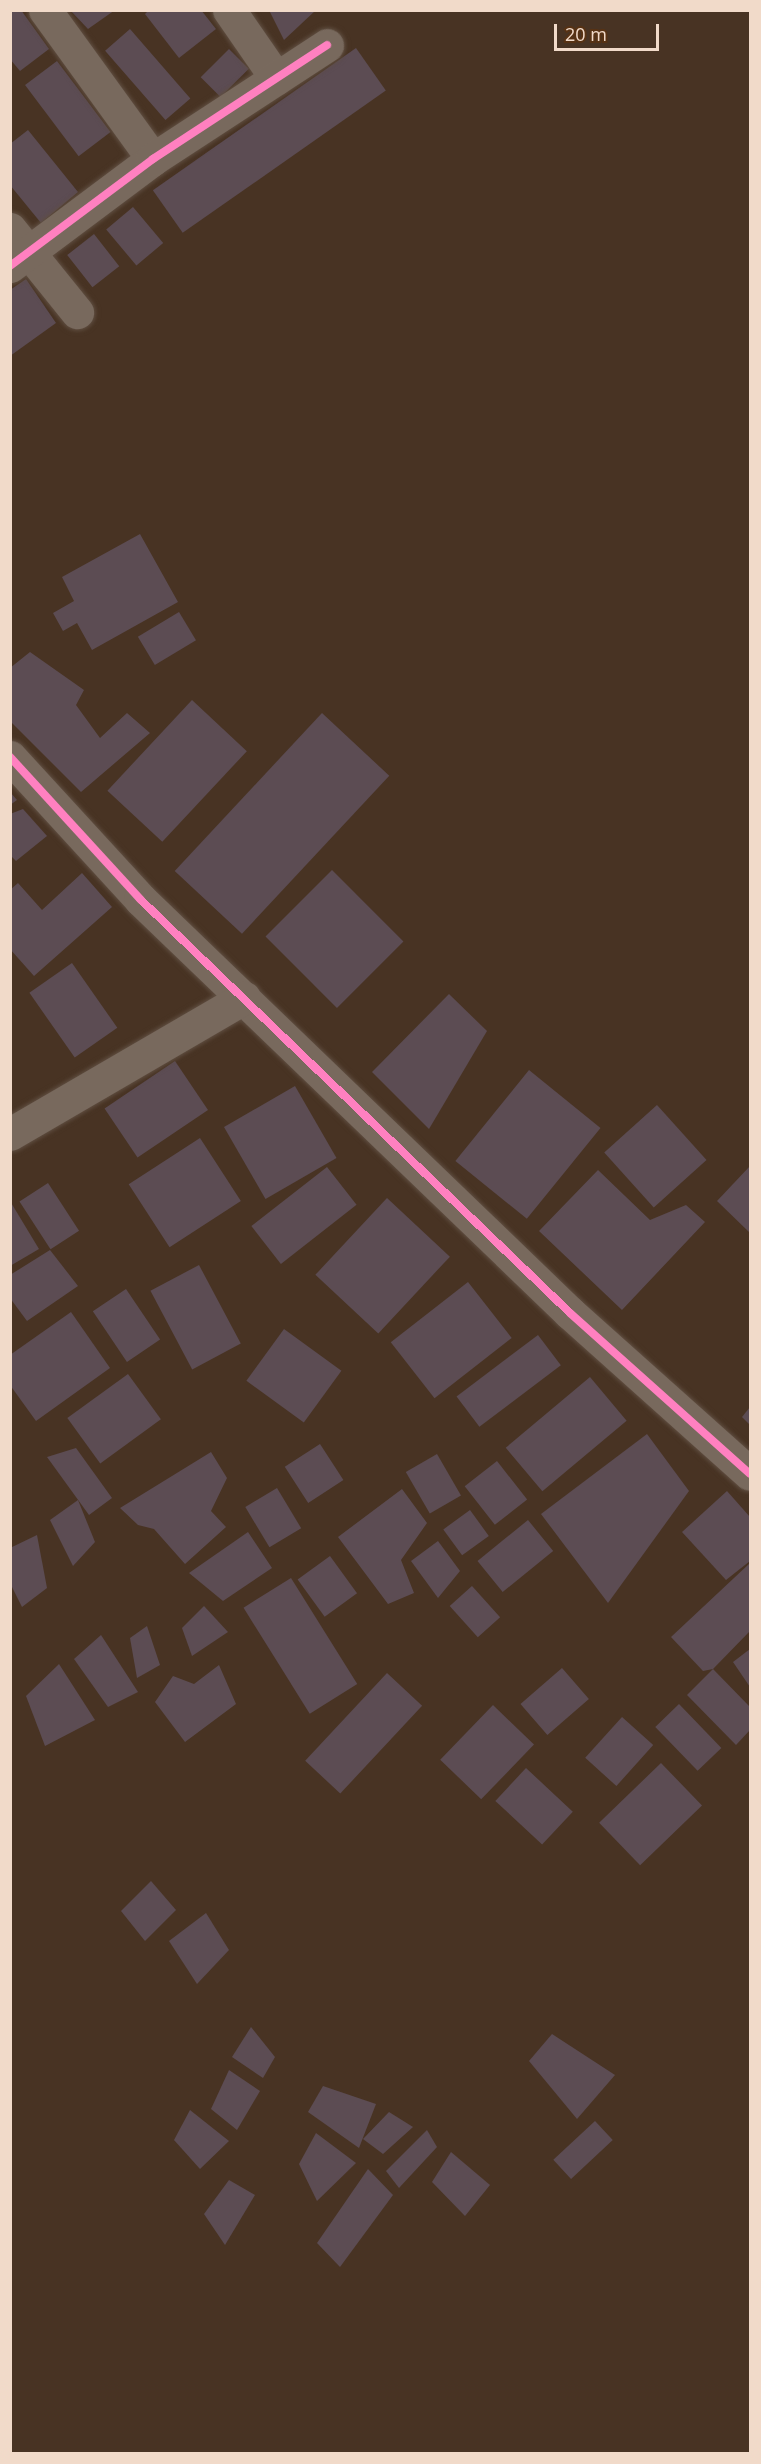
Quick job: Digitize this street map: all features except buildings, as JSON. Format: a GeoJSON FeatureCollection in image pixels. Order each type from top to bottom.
{"type":"FeatureCollection","features":[{"type":"Feature","properties":{"kind":"street"},"geometry":{"type":"LineString","coordinates":[[45,10],[153,159]]}},
{"type":"Feature","properties":{"kind":"street"},"geometry":{"type":"LineString","coordinates":[[229,10],[276,78]]}},
{"type":"Feature","properties":{"kind":"street"},"geometry":{"type":"LineString","coordinates":[[77,312],[17,249],[327,45]]}},
{"type":"Feature","properties":{"kind":"street"},"geometry":{"type":"LineString","coordinates":[[10,757],[140,899],[570,1313],[750,1474]]}},
{"type":"Feature","properties":{"kind":"street"},"geometry":{"type":"LineString","coordinates":[[10,1134],[244,998]]}},
{"type":"Feature","properties":{"kind":"cycle path"},"geometry":{"type":"LineString","coordinates":[[10,266],[153,159],[327,45]]}},
{"type":"Feature","properties":{"kind":"cycle path"},"geometry":{"type":"LineString","coordinates":[[10,757],[140,899],[570,1313],[750,1474]]}}]}
